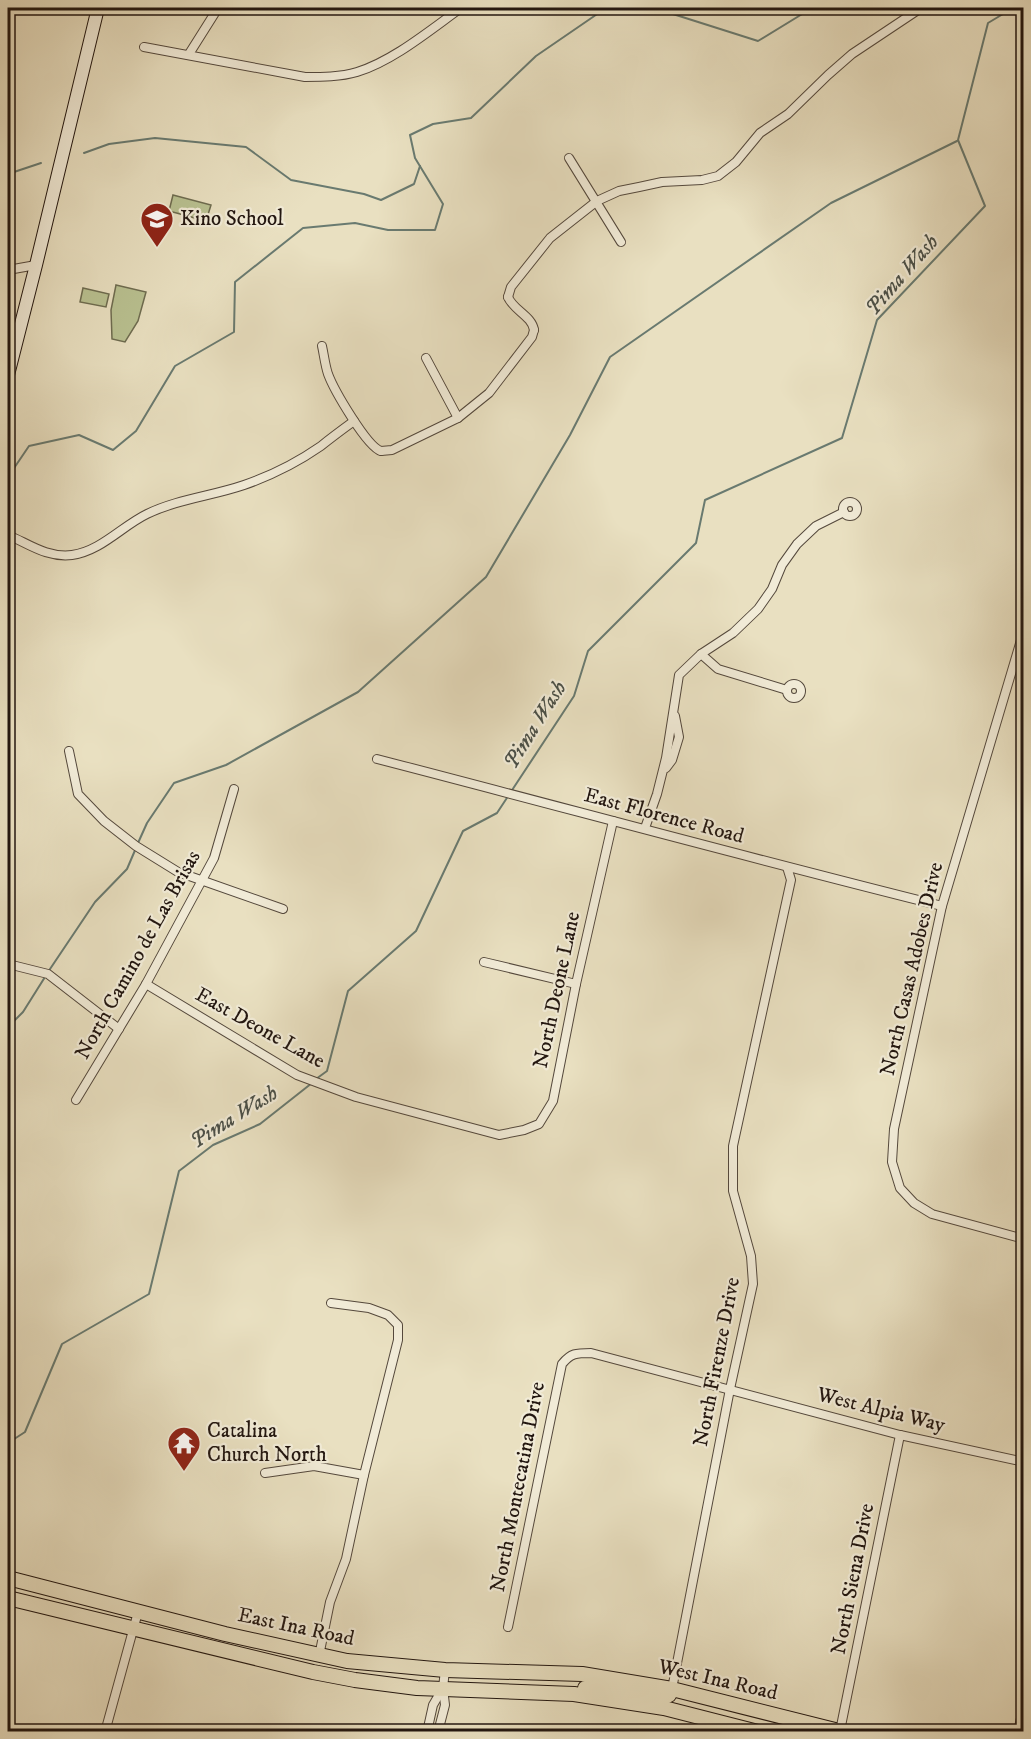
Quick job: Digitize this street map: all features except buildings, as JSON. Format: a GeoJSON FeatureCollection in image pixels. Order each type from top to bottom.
{"type":"FeatureCollection","features":[{"type":"Feature","properties":{"kind":"main road"},"geometry":{"type":"LineString","coordinates":[[8,375],[98,8]]}},
{"type":"Feature","properties":{"kind":"main road","name":"East Ina Road"},"geometry":{"type":"LineString","coordinates":[[8,1578],[138,1612],[347,1661],[445,1670],[582,1674]]}},
{"type":"Feature","properties":{"kind":"main road","name":"East Ina Road"},"geometry":{"type":"LineString","coordinates":[[8,1599],[355,1680],[417,1688],[574,1694]]}},
{"type":"Feature","properties":{"kind":"main road","name":"West Ina Road"},"geometry":{"type":"LineString","coordinates":[[582,1674],[672,1689],[842,1731]]}},
{"type":"Feature","properties":{"kind":"main road"},"geometry":{"type":"LineString","coordinates":[[538,1692],[568,1686],[619,1690],[662,1698],[669,1695],[672,1689]]}},
{"type":"Feature","properties":{"kind":"main road","name":"West Ina Road"},"geometry":{"type":"LineString","coordinates":[[574,1694],[664,1708],[758,1731]]}},
{"type":"Feature","properties":{"kind":"street"},"geometry":{"type":"LineString","coordinates":[[189,54],[218,8]]}},
{"type":"Feature","properties":{"kind":"street"},"geometry":{"type":"LineString","coordinates":[[144,47],[305,77],[330,77],[357,72],[394,55],[461,8]]}},
{"type":"Feature","properties":{"kind":"street"},"geometry":{"type":"LineString","coordinates":[[322,346],[328,375],[354,421],[380,455],[458,418],[489,393],[537,330],[505,297],[550,238],[597,201],[619,191],[662,182],[702,180],[718,176],[736,162],[760,133],[788,114],[852,54],[921,8]]}},
{"type":"Feature","properties":{"kind":"street"},"geometry":{"type":"LineString","coordinates":[[569,158],[621,242]]}},
{"type":"Feature","properties":{"kind":"street"},"geometry":{"type":"LineString","coordinates":[[8,270],[36,264]]}},
{"type":"Feature","properties":{"kind":"street"},"geometry":{"type":"LineString","coordinates":[[426,358],[458,418]]}},
{"type":"Feature","properties":{"kind":"street"},"geometry":{"type":"LineString","coordinates":[[8,535],[52,555],[75,555],[91,550],[147,514],[182,501],[247,484],[284,467],[320,447],[354,421]]}},
{"type":"Feature","properties":{"kind":"street"},"geometry":{"type":"LineString","coordinates":[[645,828],[662,776],[672,760],[679,737],[673,709],[679,675],[701,654],[733,633],[758,609],[772,589],[782,565],[797,544],[816,526],[844,512]]}},
{"type":"Feature","properties":{"kind":"street","name":"North Casas Adobes Drive"},"geometry":{"type":"LineString","coordinates":[[1023,630],[942,906],[894,1129],[892,1162],[900,1188],[914,1203],[932,1214],[1023,1239]]}},
{"type":"Feature","properties":{"kind":"street"},"geometry":{"type":"LineString","coordinates":[[701,654],[718,669],[787,690]]}},
{"type":"Feature","properties":{"kind":"street"},"geometry":{"type":"LineString","coordinates":[[69,751],[78,794],[104,821],[136,846],[178,872],[283,909]]}},
{"type":"Feature","properties":{"kind":"street","name":"East Florence Road"},"geometry":{"type":"LineString","coordinates":[[377,759],[942,906]]}},
{"type":"Feature","properties":{"kind":"street","name":"North Camino de Las Brisas"},"geometry":{"type":"LineString","coordinates":[[76,1100],[146,984],[214,858],[234,789]]}},
{"type":"Feature","properties":{"kind":"street","name":"North Deone Lane"},"geometry":{"type":"LineString","coordinates":[[499,1135],[524,1130],[538,1124],[553,1101],[576,984],[613,821]]}},
{"type":"Feature","properties":{"kind":"street","name":"North Firenze Drive"},"geometry":{"type":"LineString","coordinates":[[672,1689],[730,1389],[753,1284],[751,1256],[733,1191],[733,1146],[791,880],[787,867]]}},
{"type":"Feature","properties":{"kind":"street"},"geometry":{"type":"LineString","coordinates":[[484,962],[576,984]]}},
{"type":"Feature","properties":{"kind":"street"},"geometry":{"type":"LineString","coordinates":[[8,964],[48,974],[119,1029]]}},
{"type":"Feature","properties":{"kind":"street","name":"East Deone Lane"},"geometry":{"type":"LineString","coordinates":[[146,984],[297,1075],[356,1097],[499,1135]]}},
{"type":"Feature","properties":{"kind":"street"},"geometry":{"type":"LineString","coordinates":[[319,1656],[329,1603],[346,1559],[364,1475],[398,1340],[398,1325],[388,1315],[369,1308],[331,1303]]}},
{"type":"Feature","properties":{"kind":"street","name":"West Alpia Way"},"geometry":{"type":"LineString","coordinates":[[568,1356],[591,1353],[900,1435],[1023,1462]]}},
{"type":"Feature","properties":{"kind":"street","name":"North Montecatina Drive"},"geometry":{"type":"LineString","coordinates":[[508,1627],[558,1377],[562,1364],[568,1356]]}},
{"type":"Feature","properties":{"kind":"street","name":"North Siena Drive"},"geometry":{"type":"LineString","coordinates":[[842,1731],[900,1435]]}},
{"type":"Feature","properties":{"kind":"street"},"geometry":{"type":"LineString","coordinates":[[265,1473],[314,1466],[364,1475]]}},
{"type":"Feature","properties":{"kind":"street"},"geometry":{"type":"LineString","coordinates":[[105,1731],[138,1612]]}},
{"type":"Feature","properties":{"kind":"street"},"geometry":{"type":"LineString","coordinates":[[438,1731],[445,1705],[443,1688],[445,1670]]}},
{"type":"Feature","properties":{"kind":"street"},"geometry":{"type":"LineString","coordinates":[[427,1731],[433,1705],[443,1688]]}},
{"type":"Feature","properties":{"kind":"street"},"geometry":{"type":"LineString","coordinates":[[1018,1731],[1023,1704]]}},
{"type":"Feature","properties":{"kind":"green space"},"geometry":{"type":"Polygon","coordinates":[[[173,195],[211,205],[206,221],[169,211],[173,195]]]}},
{"type":"Feature","properties":{"kind":"green space"},"geometry":{"type":"Polygon","coordinates":[[[116,285],[146,292],[138,321],[125,342],[112,339],[111,310],[116,285]]]}},
{"type":"Feature","properties":{"kind":"green space"},"geometry":{"type":"Polygon","coordinates":[[[83,288],[109,294],[106,307],[80,302],[83,288]]]}},
{"type":"Feature","properties":{"kind":"waterway"},"geometry":{"type":"LineString","coordinates":[[8,477],[29,446],[79,435],[113,450],[136,431],[175,366],[234,332],[235,282],[303,228],[355,223],[388,230],[435,230],[443,204],[415,158],[410,135],[433,124],[471,118],[536,56],[606,8]]}},
{"type":"Feature","properties":{"kind":"waterway"},"geometry":{"type":"LineString","coordinates":[[654,8],[758,41],[812,8]]}},
{"type":"Feature","properties":{"kind":"waterway","name":"Pima Wash"},"geometry":{"type":"LineString","coordinates":[[316,1079],[327,1071],[348,991],[416,931],[463,831],[497,813],[574,696],[588,651],[696,543],[705,500],[842,438],[877,320],[985,206],[958,140],[988,23],[1013,8]]}},
{"type":"Feature","properties":{"kind":"waterway"},"geometry":{"type":"LineString","coordinates":[[84,153],[109,144],[155,138],[246,147],[291,180],[364,194],[381,200],[414,184],[420,166]]}},
{"type":"Feature","properties":{"kind":"waterway"},"geometry":{"type":"LineString","coordinates":[[138,843],[147,823],[174,783],[226,765],[358,692],[486,577],[570,435],[610,357],[831,203],[957,141]]}},
{"type":"Feature","properties":{"kind":"waterway"},"geometry":{"type":"LineString","coordinates":[[8,174],[41,163]]}},
{"type":"Feature","properties":{"kind":"waterway"},"geometry":{"type":"LineString","coordinates":[[48,972],[95,902],[127,869],[136,848]]}},
{"type":"Feature","properties":{"kind":"waterway"},"geometry":{"type":"LineString","coordinates":[[8,1027],[23,1012],[45,977]]}},
{"type":"Feature","properties":{"kind":"waterway","name":"Pima Wash"},"geometry":{"type":"LineString","coordinates":[[8,1443],[25,1432],[62,1344],[149,1294],[179,1171],[213,1145],[260,1124],[312,1083]]}},
{"type":"Feature","properties":{"kind":"place","name":"Kino School"},"geometry":{"type":"Point","coordinates":[157,248]}},
{"type":"Feature","properties":{"kind":"place","name":"Catalina Church North"},"geometry":{"type":"Point","coordinates":[184,1472]}}]}
